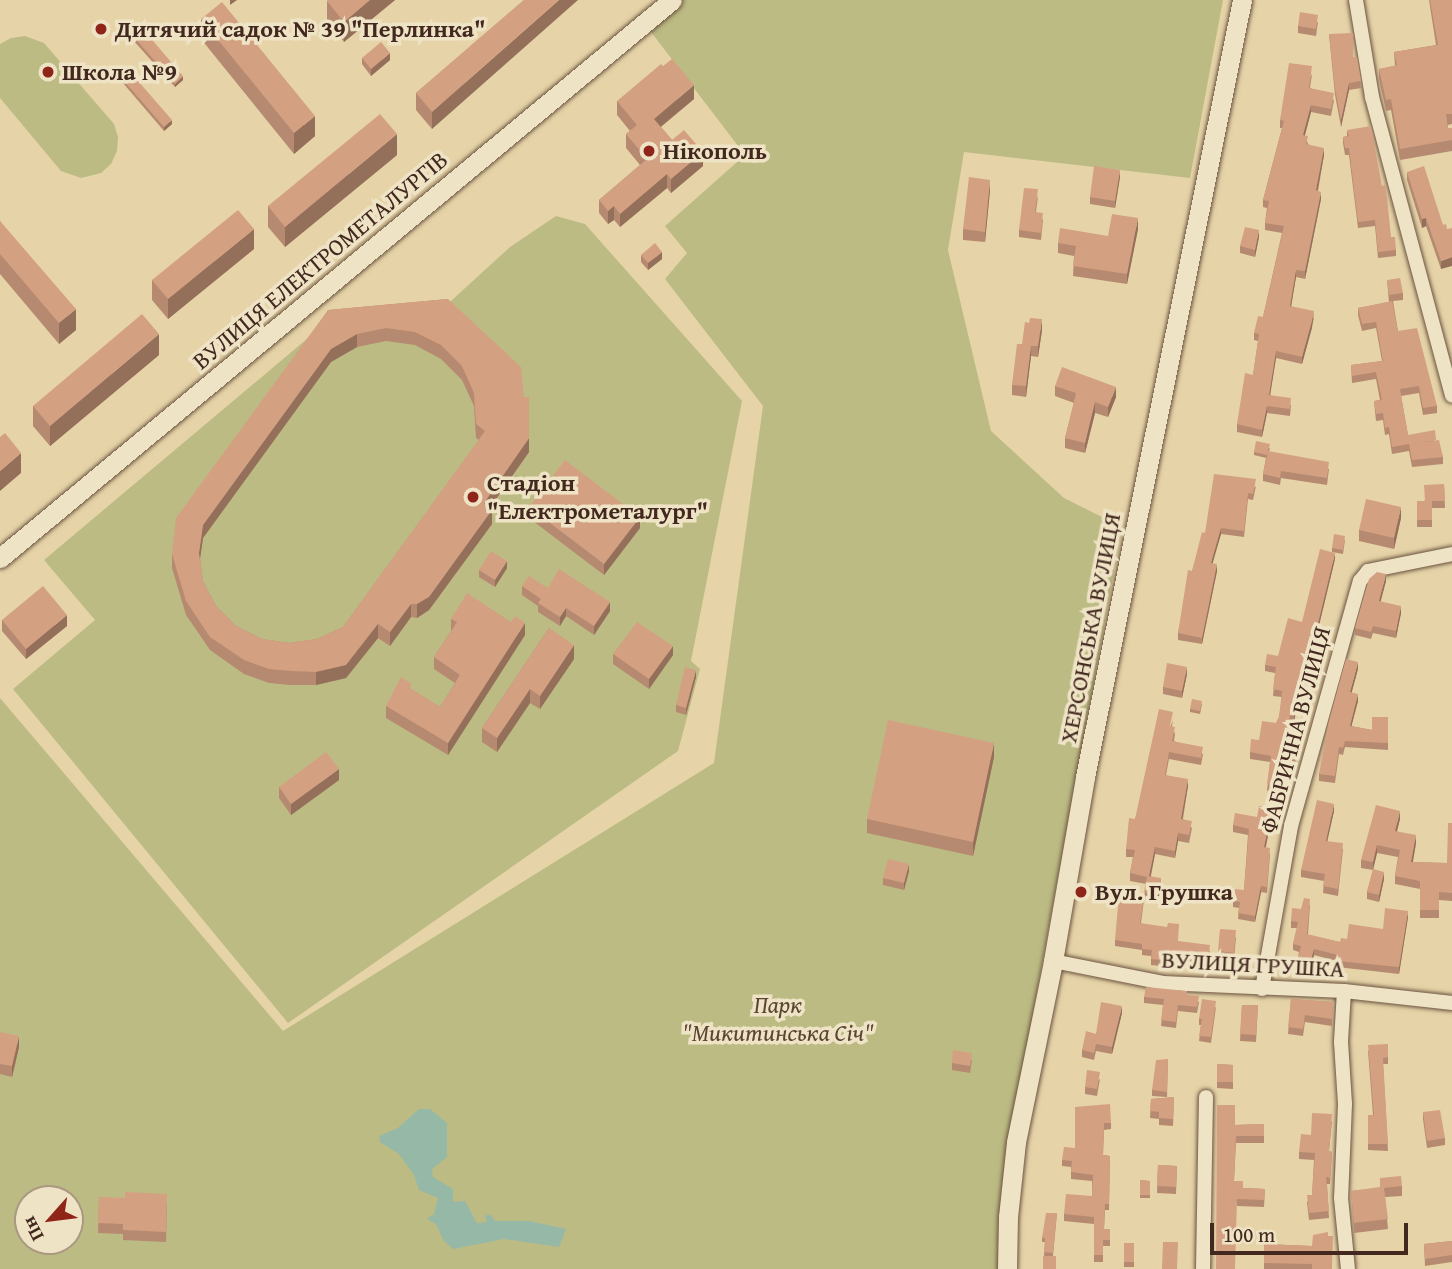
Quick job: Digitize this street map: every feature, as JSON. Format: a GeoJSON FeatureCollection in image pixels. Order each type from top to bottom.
{"type":"FeatureCollection","features":[{"type":"Feature","properties":{"kind":"main road","name":"ВУЛИЦЯ ЕЛЕКТРОМЕТАЛУРГІВ"},"geometry":{"type":"LineString","coordinates":[[0,558],[671,0]]}},
{"type":"Feature","properties":{"kind":"main road","name":"ХЕРСОНСЬКА ВУЛИЦЯ"},"geometry":{"type":"LineString","coordinates":[[1007,1269],[1008,1217],[1016,1142],[1053,961],[1085,777],[1242,0]]}},
{"type":"Feature","properties":{"kind":"street"},"geometry":{"type":"LineString","coordinates":[[1356,0],[1372,97],[1452,395]]}},
{"type":"Feature","properties":{"kind":"street","name":"ФАБРИЧНА ВУЛИЦЯ"},"geometry":{"type":"LineString","coordinates":[[1262,989],[1290,826],[1360,581],[1368,571],[1452,554]]}},
{"type":"Feature","properties":{"kind":"street","name":"ВУЛИЦЯ ГРУШКА"},"geometry":{"type":"LineString","coordinates":[[1053,961],[1163,983],[1344,991],[1452,1003]]}},
{"type":"Feature","properties":{"kind":"street"},"geometry":{"type":"LineString","coordinates":[[1344,991],[1341,1042],[1345,1104],[1340,1198],[1348,1269]]}},
{"type":"Feature","properties":{"kind":"street"},"geometry":{"type":"LineString","coordinates":[[1203,1269],[1206,1097]]}},
{"type":"Feature","properties":{"kind":"green space","name":"Парк \"Микитинська Січ\""},"geometry":{"type":"Polygon","coordinates":[[[682,0],[1223,0],[1190,178],[964,152],[948,250],[991,431],[1064,498],[1122,527],[1028,1041],[999,1269],[0,1269],[0,698],[283,1031],[714,763],[763,406],[665,279],[687,253],[665,226],[745,155],[648,28],[682,0]]]}},
{"type":"Feature","properties":{"kind":"green space"},"geometry":{"type":"Polygon","coordinates":[[[25,36],[44,43],[114,124],[118,137],[117,151],[111,164],[101,173],[81,178],[61,171],[0,98],[0,44],[11,38],[25,36]]]}},
{"type":"Feature","properties":{"kind":"green space"},"geometry":{"type":"Polygon","coordinates":[[[556,216],[585,224],[742,401],[691,661],[700,669],[678,751],[288,1023],[13,689],[95,620],[44,560],[327,322],[440,311],[510,247],[556,216]]]}},
{"type":"Feature","properties":{"kind":"shaded area"},"geometry":{"type":"Polygon","coordinates":[[[419,1109],[430,1109],[447,1123],[447,1157],[432,1169],[433,1177],[453,1189],[453,1202],[465,1201],[477,1223],[487,1222],[485,1216],[490,1214],[495,1221],[529,1221],[566,1229],[559,1247],[504,1239],[453,1249],[444,1241],[436,1224],[427,1219],[434,1214],[438,1198],[419,1190],[414,1175],[399,1154],[380,1142],[379,1136],[398,1128],[419,1109]]]}},
{"type":"Feature","properties":{"kind":"building"},"geometry":{"type":"Polygon","coordinates":[[[328,0],[370,0],[344,22],[328,0]]]}},
{"type":"Feature","properties":{"kind":"building"},"geometry":{"type":"Polygon","coordinates":[[[524,0],[559,0],[432,112],[416,93],[524,0]]]}},
{"type":"Feature","properties":{"kind":"building"},"geometry":{"type":"Polygon","coordinates":[[[1430,0],[1452,0],[1452,114],[1446,114],[1448,128],[1452,128],[1452,140],[1400,149],[1391,99],[1386,100],[1379,69],[1397,65],[1394,52],[1438,45],[1430,0]]]}},
{"type":"Feature","properties":{"kind":"building"},"geometry":{"type":"Polygon","coordinates":[[[222,2],[315,116],[294,133],[201,19],[222,2]]]}},
{"type":"Feature","properties":{"kind":"building"},"geometry":{"type":"Polygon","coordinates":[[[1300,12],[1318,15],[1316,29],[1298,26],[1300,12]]]}},
{"type":"Feature","properties":{"kind":"building"},"geometry":{"type":"Polygon","coordinates":[[[142,28],[183,76],[175,84],[133,36],[142,28]]]}},
{"type":"Feature","properties":{"kind":"building"},"geometry":{"type":"Polygon","coordinates":[[[1353,33],[1353,57],[1357,57],[1361,81],[1349,83],[1341,120],[1329,34],[1353,33]]]}},
{"type":"Feature","properties":{"kind":"building"},"geometry":{"type":"Polygon","coordinates":[[[381,42],[390,53],[371,69],[362,58],[381,42]]]}},
{"type":"Feature","properties":{"kind":"building","name":"Нікополь"},"geometry":{"type":"Polygon","coordinates":[[[672,59],[694,85],[654,119],[672,140],[684,130],[703,152],[671,179],[667,174],[620,214],[614,206],[608,211],[599,200],[647,159],[626,134],[637,125],[617,101],[661,64],[663,66],[672,59]]]}},
{"type":"Feature","properties":{"kind":"building"},"geometry":{"type":"Polygon","coordinates":[[[1289,63],[1312,66],[1309,88],[1334,93],[1331,109],[1311,105],[1303,135],[1308,136],[1306,144],[1324,148],[1316,190],[1321,192],[1305,271],[1296,270],[1290,306],[1314,311],[1312,321],[1302,357],[1276,351],[1269,395],[1291,398],[1290,409],[1267,406],[1262,430],[1237,424],[1245,373],[1253,375],[1259,334],[1254,333],[1258,316],[1263,317],[1284,226],[1265,223],[1269,201],[1263,200],[1284,121],[1280,120],[1289,63]]]}},
{"type":"Feature","properties":{"kind":"building"},"geometry":{"type":"Polygon","coordinates":[[[125,66],[172,120],[164,127],[117,73],[125,66]]]}},
{"type":"Feature","properties":{"kind":"building"},"geometry":{"type":"Polygon","coordinates":[[[380,114],[397,134],[285,227],[268,206],[380,114]]]}},
{"type":"Feature","properties":{"kind":"building"},"geometry":{"type":"Polygon","coordinates":[[[1371,126],[1382,186],[1385,185],[1391,237],[1395,237],[1396,250],[1378,252],[1375,220],[1358,222],[1349,148],[1345,148],[1343,137],[1349,136],[1347,130],[1371,126]]]}},
{"type":"Feature","properties":{"kind":"building"},"geometry":{"type":"Polygon","coordinates":[[[1094,166],[1120,170],[1115,201],[1090,197],[1094,166]]]}},
{"type":"Feature","properties":{"kind":"building"},"geometry":{"type":"Polygon","coordinates":[[[1424,166],[1443,225],[1446,224],[1447,229],[1452,228],[1452,257],[1441,261],[1426,218],[1422,219],[1407,172],[1424,166]]]}},
{"type":"Feature","properties":{"kind":"building"},"geometry":{"type":"Polygon","coordinates":[[[969,177],[990,180],[985,232],[963,229],[969,177]]]}},
{"type":"Feature","properties":{"kind":"building"},"geometry":{"type":"Polygon","coordinates":[[[1024,188],[1038,189],[1035,212],[1043,213],[1041,233],[1019,230],[1024,188]]]}},
{"type":"Feature","properties":{"kind":"building"},"geometry":{"type":"Polygon","coordinates":[[[238,210],[254,229],[168,299],[152,280],[238,210]]]}},
{"type":"Feature","properties":{"kind":"building"},"geometry":{"type":"Polygon","coordinates":[[[1112,214],[1138,218],[1127,274],[1073,266],[1076,246],[1058,243],[1060,228],[1108,236],[1112,214]]]}},
{"type":"Feature","properties":{"kind":"building"},"geometry":{"type":"Polygon","coordinates":[[[0,221],[76,309],[59,323],[0,254],[0,221]]]}},
{"type":"Feature","properties":{"kind":"building"},"geometry":{"type":"Polygon","coordinates":[[[1245,227],[1259,230],[1255,250],[1240,246],[1245,227]]]}},
{"type":"Feature","properties":{"kind":"building"},"geometry":{"type":"Polygon","coordinates":[[[655,243],[662,252],[648,263],[641,255],[655,243]]]}},
{"type":"Feature","properties":{"kind":"building"},"geometry":{"type":"Polygon","coordinates":[[[1400,278],[1403,293],[1389,295],[1387,280],[1400,278]]]}},
{"type":"Feature","properties":{"kind":"building","name":"Стадіон \"Електрометалург\""},"geometry":{"type":"Polygon","coordinates":[[[448,299],[521,367],[524,397],[529,397],[529,438],[484,503],[492,510],[429,597],[417,604],[411,604],[390,632],[378,624],[346,665],[316,672],[269,669],[244,660],[210,637],[186,601],[172,554],[176,518],[328,310],[448,299]],[[386,328],[357,334],[331,349],[203,525],[199,553],[203,581],[216,606],[236,626],[262,639],[289,643],[317,639],[343,627],[485,431],[476,424],[474,393],[462,366],[441,345],[415,332],[386,328]]]}},
{"type":"Feature","properties":{"kind":"building"},"geometry":{"type":"Polygon","coordinates":[[[1392,301],[1398,331],[1417,328],[1437,406],[1423,408],[1419,386],[1400,389],[1408,435],[1435,430],[1436,440],[1420,443],[1439,440],[1443,457],[1412,460],[1409,444],[1392,447],[1389,427],[1385,428],[1383,413],[1376,414],[1374,401],[1382,400],[1376,372],[1352,376],[1351,365],[1383,361],[1376,322],[1362,324],[1358,308],[1392,301]]]}},
{"type":"Feature","properties":{"kind":"building"},"geometry":{"type":"Polygon","coordinates":[[[142,314],[159,334],[50,426],[33,406],[142,314]]]}},
{"type":"Feature","properties":{"kind":"building"},"geometry":{"type":"Polygon","coordinates":[[[1030,318],[1042,319],[1038,346],[1031,346],[1026,386],[1012,385],[1017,344],[1022,344],[1025,322],[1029,323],[1030,318]]]}},
{"type":"Feature","properties":{"kind":"building"},"geometry":{"type":"Polygon","coordinates":[[[1062,367],[1116,387],[1108,407],[1095,402],[1085,443],[1065,438],[1076,393],[1055,386],[1062,367]]]}},
{"type":"Feature","properties":{"kind":"building"},"geometry":{"type":"Polygon","coordinates":[[[5,433],[21,453],[0,471],[0,437],[5,433]]]}},
{"type":"Feature","properties":{"kind":"building"},"geometry":{"type":"Polygon","coordinates":[[[1256,441],[1270,444],[1267,455],[1254,452],[1256,441]]]}},
{"type":"Feature","properties":{"kind":"building"},"geometry":{"type":"Polygon","coordinates":[[[1268,451],[1329,462],[1327,478],[1281,471],[1280,478],[1263,474],[1268,451]]]}},
{"type":"Feature","properties":{"kind":"building"},"geometry":{"type":"Polygon","coordinates":[[[565,460],[640,517],[604,564],[529,507],[565,460]]]}},
{"type":"Feature","properties":{"kind":"building"},"geometry":{"type":"Polygon","coordinates":[[[1214,474],[1256,479],[1253,494],[1248,493],[1244,531],[1221,528],[1211,563],[1217,564],[1202,638],[1178,633],[1188,570],[1192,571],[1202,532],[1205,533],[1214,474]]]}},
{"type":"Feature","properties":{"kind":"building"},"geometry":{"type":"Polygon","coordinates":[[[1444,484],[1445,501],[1425,501],[1424,485],[1444,484]]]}},
{"type":"Feature","properties":{"kind":"building"},"geometry":{"type":"Polygon","coordinates":[[[1366,499],[1401,507],[1394,538],[1359,530],[1366,499]]]}},
{"type":"Feature","properties":{"kind":"building"},"geometry":{"type":"Polygon","coordinates":[[[1417,501],[1432,501],[1432,520],[1417,520],[1417,501]]]}},
{"type":"Feature","properties":{"kind":"building"},"geometry":{"type":"Polygon","coordinates":[[[1334,534],[1345,536],[1343,550],[1332,548],[1334,534]]]}},
{"type":"Feature","properties":{"kind":"building"},"geometry":{"type":"Polygon","coordinates":[[[1320,549],[1335,553],[1307,668],[1303,668],[1294,716],[1290,715],[1287,741],[1298,744],[1295,756],[1285,754],[1280,787],[1267,784],[1271,756],[1250,752],[1251,739],[1259,740],[1262,721],[1276,723],[1279,717],[1282,691],[1273,689],[1276,667],[1265,665],[1267,654],[1278,656],[1288,618],[1302,622],[1320,549]]]}},
{"type":"Feature","properties":{"kind":"building"},"geometry":{"type":"Polygon","coordinates":[[[491,551],[507,561],[495,580],[479,570],[491,551]]]}},
{"type":"Feature","properties":{"kind":"building"},"geometry":{"type":"Polygon","coordinates":[[[559,569],[610,602],[594,626],[566,608],[560,617],[538,603],[541,599],[522,586],[529,576],[548,588],[559,569]]]}},
{"type":"Feature","properties":{"kind":"building"},"geometry":{"type":"Polygon","coordinates":[[[1377,572],[1386,574],[1379,601],[1401,606],[1396,631],[1373,626],[1371,632],[1355,628],[1369,579],[1377,572]]]}},
{"type":"Feature","properties":{"kind":"building"},"geometry":{"type":"Polygon","coordinates":[[[43,586],[67,615],[26,649],[2,620],[43,586]]]}},
{"type":"Feature","properties":{"kind":"building"},"geometry":{"type":"Polygon","coordinates":[[[467,593],[511,622],[515,616],[525,623],[448,743],[386,706],[401,677],[412,684],[410,688],[440,707],[460,675],[434,657],[457,622],[451,619],[467,593]]]}},
{"type":"Feature","properties":{"kind":"building"},"geometry":{"type":"Polygon","coordinates":[[[637,622],[673,646],[649,679],[613,654],[637,622]]]}},
{"type":"Feature","properties":{"kind":"building"},"geometry":{"type":"Polygon","coordinates":[[[549,628],[574,645],[540,696],[530,689],[497,738],[482,728],[549,628]]]}},
{"type":"Feature","properties":{"kind":"building"},"geometry":{"type":"Polygon","coordinates":[[[1346,659],[1358,662],[1350,692],[1358,694],[1350,726],[1372,730],[1372,717],[1388,717],[1388,743],[1345,741],[1343,748],[1339,747],[1335,776],[1319,774],[1328,725],[1346,659]]]}},
{"type":"Feature","properties":{"kind":"building"},"geometry":{"type":"Polygon","coordinates":[[[1167,663],[1187,667],[1182,691],[1163,687],[1167,663]]]}},
{"type":"Feature","properties":{"kind":"building"},"geometry":{"type":"Polygon","coordinates":[[[685,667],[696,670],[686,708],[676,705],[685,667]]]}},
{"type":"Feature","properties":{"kind":"building"},"geometry":{"type":"Polygon","coordinates":[[[1192,699],[1202,701],[1200,711],[1190,709],[1192,699]]]}},
{"type":"Feature","properties":{"kind":"building"},"geometry":{"type":"Polygon","coordinates":[[[1159,709],[1173,712],[1170,726],[1175,727],[1172,741],[1203,747],[1201,758],[1169,752],[1165,775],[1188,779],[1181,819],[1192,821],[1189,835],[1178,833],[1175,851],[1155,847],[1149,876],[1161,878],[1158,895],[1144,892],[1147,877],[1130,873],[1135,850],[1126,849],[1129,818],[1135,819],[1159,709]]]}},
{"type":"Feature","properties":{"kind":"building"},"geometry":{"type":"Polygon","coordinates":[[[888,720],[994,743],[973,842],[867,819],[888,720]]]}},
{"type":"Feature","properties":{"kind":"building"},"geometry":{"type":"Polygon","coordinates":[[[326,752],[339,769],[291,804],[279,787],[326,752]]]}},
{"type":"Feature","properties":{"kind":"building"},"geometry":{"type":"Polygon","coordinates":[[[1317,800],[1334,804],[1326,841],[1343,843],[1338,889],[1323,886],[1325,874],[1301,870],[1317,800]]]}},
{"type":"Feature","properties":{"kind":"building"},"geometry":{"type":"Polygon","coordinates":[[[1376,805],[1400,811],[1395,831],[1416,835],[1411,862],[1447,863],[1448,823],[1452,823],[1452,893],[1439,892],[1439,910],[1420,910],[1420,881],[1395,876],[1400,850],[1377,845],[1373,862],[1361,860],[1376,805]]]}},
{"type":"Feature","properties":{"kind":"building"},"geometry":{"type":"Polygon","coordinates":[[[1259,806],[1272,809],[1264,847],[1270,848],[1267,887],[1261,886],[1255,916],[1238,913],[1240,902],[1233,901],[1235,889],[1244,890],[1249,829],[1233,825],[1235,813],[1257,817],[1259,806]]]}},
{"type":"Feature","properties":{"kind":"building"},"geometry":{"type":"Polygon","coordinates":[[[888,859],[909,864],[904,883],[883,878],[888,859]]]}},
{"type":"Feature","properties":{"kind":"building"},"geometry":{"type":"Polygon","coordinates":[[[1373,869],[1384,872],[1379,895],[1367,892],[1373,869]]]}},
{"type":"Feature","properties":{"kind":"building"},"geometry":{"type":"Polygon","coordinates":[[[1119,894],[1144,898],[1140,923],[1167,927],[1168,923],[1179,924],[1178,941],[1210,945],[1208,962],[1161,956],[1161,960],[1151,959],[1152,950],[1142,949],[1142,944],[1115,940],[1119,894]]]}},
{"type":"Feature","properties":{"kind":"building"},"geometry":{"type":"Polygon","coordinates":[[[1304,898],[1310,899],[1307,934],[1340,942],[1341,938],[1347,939],[1349,924],[1383,929],[1385,908],[1408,911],[1399,967],[1337,961],[1338,955],[1314,949],[1309,967],[1297,964],[1301,946],[1293,944],[1298,922],[1291,921],[1292,908],[1301,909],[1304,898]]]}},
{"type":"Feature","properties":{"kind":"building"},"geometry":{"type":"Polygon","coordinates":[[[1220,929],[1236,930],[1234,953],[1218,951],[1220,929]]]}},
{"type":"Feature","properties":{"kind":"building"},"geometry":{"type":"Polygon","coordinates":[[[1146,987],[1187,991],[1187,995],[1199,996],[1197,1007],[1178,1005],[1176,1022],[1161,1020],[1164,999],[1144,997],[1146,987]]]}},
{"type":"Feature","properties":{"kind":"building"},"geometry":{"type":"Polygon","coordinates":[[[1202,999],[1216,1001],[1211,1037],[1199,1036],[1202,999]]]}},
{"type":"Feature","properties":{"kind":"building"},"geometry":{"type":"Polygon","coordinates":[[[1291,999],[1333,1002],[1332,1019],[1305,1015],[1303,1029],[1288,1027],[1291,999]]]}},
{"type":"Feature","properties":{"kind":"building"},"geometry":{"type":"Polygon","coordinates":[[[1101,1002],[1122,1006],[1112,1047],[1096,1044],[1094,1053],[1082,1050],[1086,1031],[1096,1034],[1101,1002]]]}},
{"type":"Feature","properties":{"kind":"building"},"geometry":{"type":"Polygon","coordinates":[[[1242,1005],[1258,1005],[1256,1035],[1240,1034],[1242,1005]]]}},
{"type":"Feature","properties":{"kind":"building"},"geometry":{"type":"Polygon","coordinates":[[[0,1032],[19,1036],[12,1066],[0,1064],[0,1032]]]}},
{"type":"Feature","properties":{"kind":"building"},"geometry":{"type":"Polygon","coordinates":[[[1388,1044],[1388,1057],[1383,1058],[1388,1144],[1368,1144],[1368,1115],[1374,1115],[1368,1045],[1388,1044]]]}},
{"type":"Feature","properties":{"kind":"building"},"geometry":{"type":"Polygon","coordinates":[[[953,1050],[972,1053],[970,1066],[952,1063],[953,1050]]]}},
{"type":"Feature","properties":{"kind":"building"},"geometry":{"type":"Polygon","coordinates":[[[1168,1059],[1167,1092],[1152,1090],[1156,1060],[1168,1059]]]}},
{"type":"Feature","properties":{"kind":"building"},"geometry":{"type":"Polygon","coordinates":[[[1217,1064],[1233,1065],[1233,1082],[1217,1082],[1217,1064]]]}},
{"type":"Feature","properties":{"kind":"building"},"geometry":{"type":"Polygon","coordinates":[[[1087,1070],[1100,1072],[1097,1089],[1085,1087],[1087,1070]]]}},
{"type":"Feature","properties":{"kind":"building"},"geometry":{"type":"Polygon","coordinates":[[[1174,1097],[1173,1119],[1159,1118],[1159,1112],[1150,1111],[1151,1099],[1174,1097]]]}},
{"type":"Feature","properties":{"kind":"building"},"geometry":{"type":"Polygon","coordinates":[[[1110,1104],[1111,1123],[1104,1123],[1103,1155],[1110,1156],[1109,1204],[1105,1204],[1104,1229],[1110,1229],[1110,1240],[1103,1240],[1103,1255],[1094,1255],[1094,1217],[1064,1214],[1066,1194],[1092,1196],[1093,1175],[1071,1172],[1072,1161],[1062,1160],[1064,1147],[1075,1148],[1075,1107],[1110,1104]]]}},
{"type":"Feature","properties":{"kind":"building"},"geometry":{"type":"Polygon","coordinates":[[[1217,1105],[1235,1105],[1235,1125],[1264,1124],[1264,1136],[1236,1136],[1234,1181],[1243,1181],[1243,1188],[1265,1189],[1264,1200],[1237,1199],[1235,1269],[1216,1269],[1217,1105]]]}},
{"type":"Feature","properties":{"kind":"building"},"geometry":{"type":"Polygon","coordinates":[[[1440,1110],[1445,1138],[1427,1141],[1423,1112],[1440,1110]]]}},
{"type":"Feature","properties":{"kind":"building"},"geometry":{"type":"Polygon","coordinates":[[[1312,1113],[1332,1114],[1329,1151],[1332,1152],[1330,1178],[1326,1177],[1329,1211],[1309,1213],[1307,1195],[1312,1195],[1315,1153],[1299,1152],[1301,1134],[1311,1135],[1312,1113]]]}},
{"type":"Feature","properties":{"kind":"building"},"geometry":{"type":"Polygon","coordinates":[[[1158,1165],[1177,1166],[1176,1187],[1157,1186],[1158,1165]]]}},
{"type":"Feature","properties":{"kind":"building"},"geometry":{"type":"Polygon","coordinates":[[[1401,1176],[1402,1186],[1384,1188],[1388,1219],[1354,1223],[1351,1191],[1380,1187],[1380,1178],[1401,1176]]]}},
{"type":"Feature","properties":{"kind":"building"},"geometry":{"type":"Polygon","coordinates":[[[1140,1180],[1150,1181],[1150,1195],[1140,1195],[1140,1180]]]}},
{"type":"Feature","properties":{"kind":"building"},"geometry":{"type":"Polygon","coordinates":[[[125,1192],[167,1194],[166,1232],[123,1230],[123,1224],[98,1223],[99,1197],[125,1198],[125,1192]]]}},
{"type":"Feature","properties":{"kind":"building"},"geometry":{"type":"Polygon","coordinates":[[[1046,1213],[1057,1213],[1053,1253],[1044,1252],[1045,1238],[1042,1238],[1046,1213]]]}},
{"type":"Feature","properties":{"kind":"building"},"geometry":{"type":"Polygon","coordinates":[[[1328,1232],[1328,1236],[1333,1236],[1332,1269],[1312,1269],[1312,1264],[1264,1263],[1264,1244],[1312,1246],[1313,1235],[1328,1232]]]}},
{"type":"Feature","properties":{"kind":"building"},"geometry":{"type":"Polygon","coordinates":[[[1452,1241],[1452,1255],[1425,1259],[1424,1244],[1452,1241]]]}},
{"type":"Feature","properties":{"kind":"building"},"geometry":{"type":"Polygon","coordinates":[[[1163,1242],[1178,1242],[1177,1269],[1162,1269],[1163,1242]]]}},
{"type":"Feature","properties":{"kind":"building"},"geometry":{"type":"Polygon","coordinates":[[[1124,1243],[1134,1243],[1134,1262],[1124,1262],[1124,1243]]]}},
{"type":"Feature","properties":{"kind":"building"},"geometry":{"type":"Polygon","coordinates":[[[1043,1256],[1056,1256],[1056,1269],[1043,1269],[1043,1256]]]}},
{"type":"Feature","properties":{"kind":"place","name":"Дитячий садок № 39 \"Перлинка\""},"geometry":{"type":"Point","coordinates":[101,29]}},
{"type":"Feature","properties":{"kind":"place","name":"Школа №9"},"geometry":{"type":"Point","coordinates":[48,72]}},
{"type":"Feature","properties":{"kind":"place","name":"Нікополь"},"geometry":{"type":"Point","coordinates":[649,151]}},
{"type":"Feature","properties":{"kind":"place","name":"Стадіон \"Електрометалург\""},"geometry":{"type":"Point","coordinates":[473,497]}},
{"type":"Feature","properties":{"kind":"place","name":"Вул. Грушка"},"geometry":{"type":"Point","coordinates":[1081,892]}}]}
